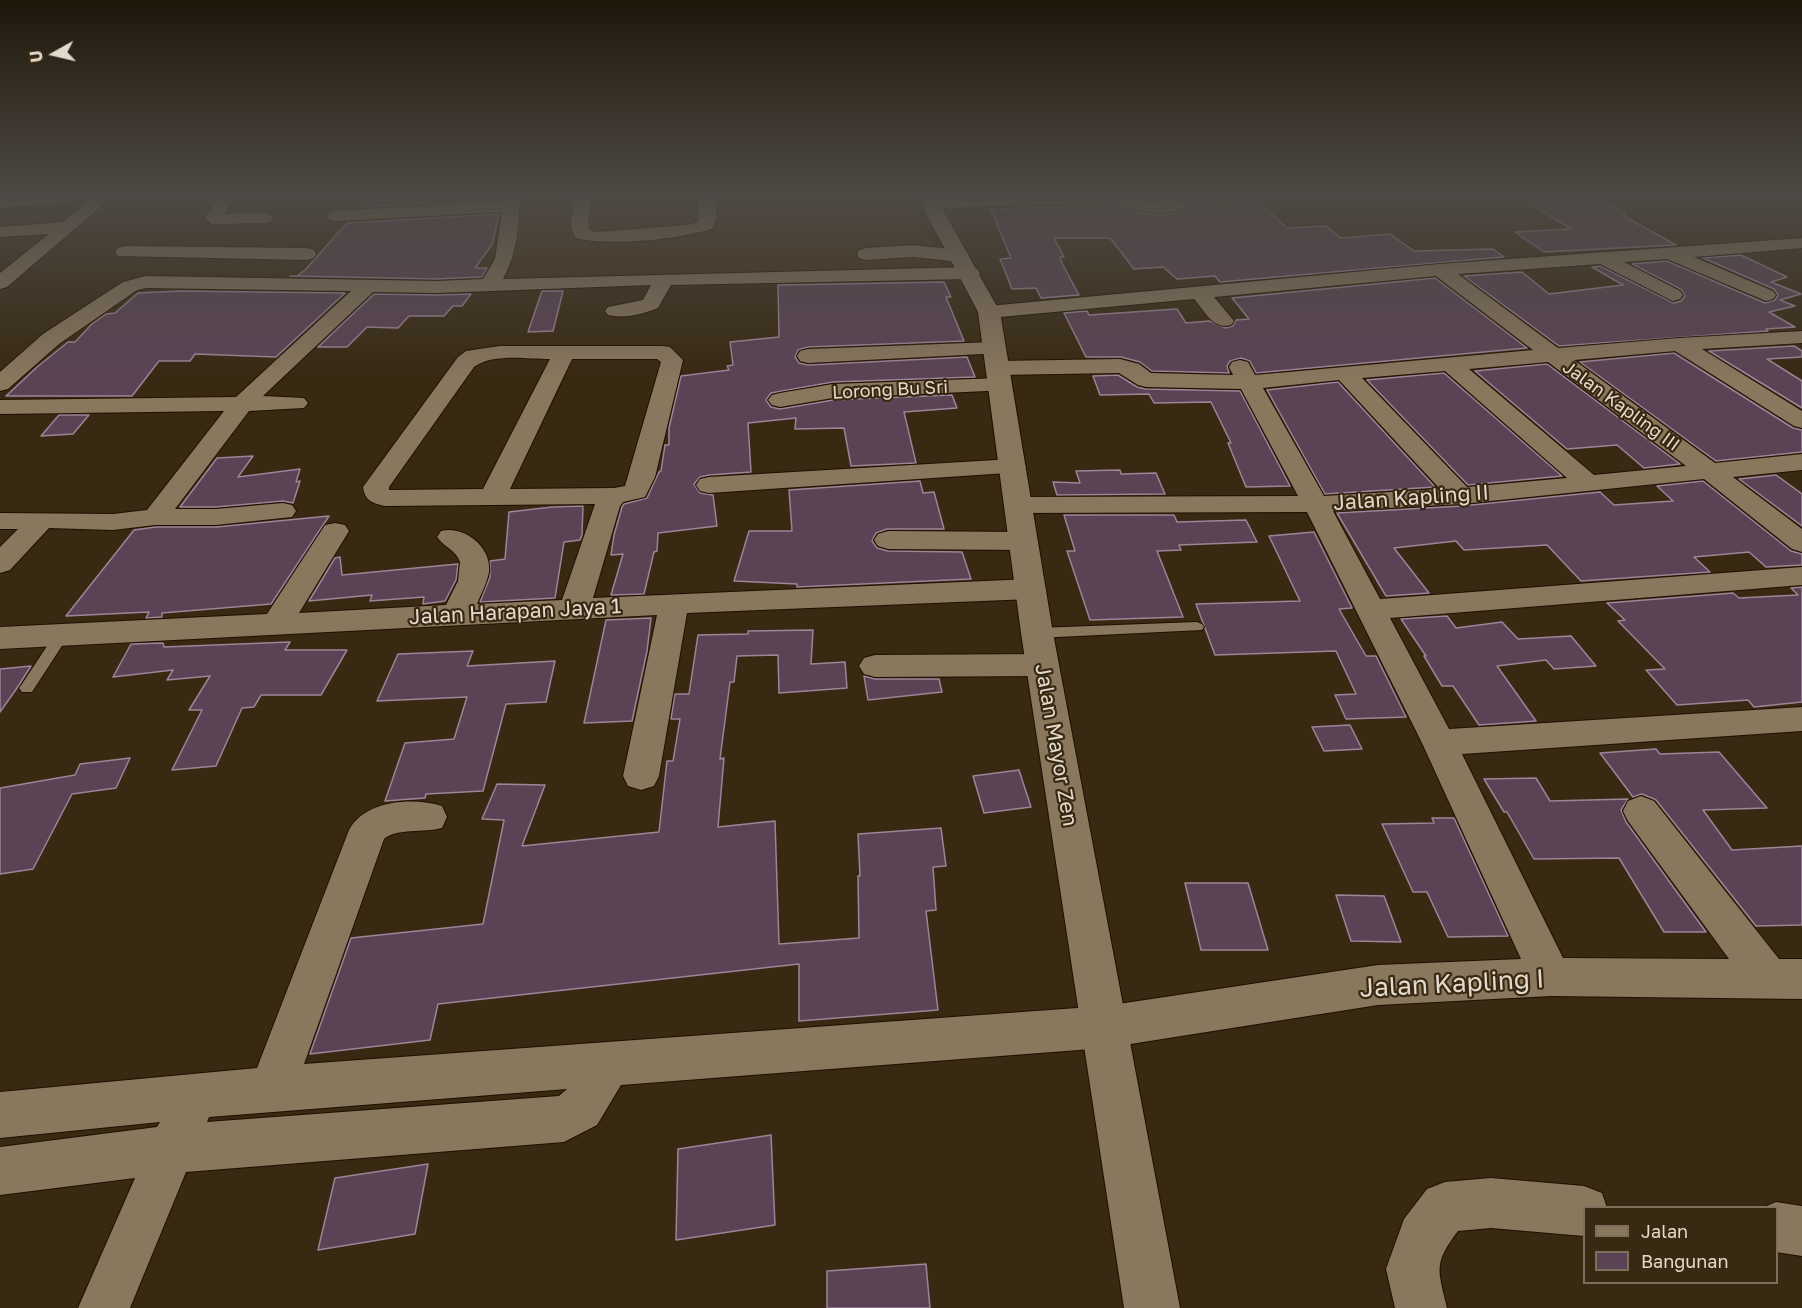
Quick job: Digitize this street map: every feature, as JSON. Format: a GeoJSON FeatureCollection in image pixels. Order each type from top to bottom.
{"type":"FeatureCollection","features":[{"type":"Feature","properties":{"kind":"street"},"geometry":{"type":"LineString","coordinates":[[0,283],[32,257]]}},
{"type":"Feature","properties":{"kind":"street"},"geometry":{"type":"LineString","coordinates":[[267,285],[300,257]]}},
{"type":"Feature","properties":{"kind":"street"},"geometry":{"type":"LineString","coordinates":[[490,285],[504,257]]}},
{"type":"Feature","properties":{"kind":"street"},"geometry":{"type":"LineString","coordinates":[[937,257],[965,264]]}},
{"type":"Feature","properties":{"kind":"street","name":"Jalan Mayor Zen"},"geometry":{"type":"LineString","coordinates":[[961,257],[989,312],[1040,649],[1152,1308]]}},
{"type":"Feature","properties":{"kind":"street"},"geometry":{"type":"LineString","coordinates":[[989,312],[1601,257]]}},
{"type":"Feature","properties":{"kind":"street"},"geometry":{"type":"LineString","coordinates":[[1601,257],[1673,295]]}},
{"type":"Feature","properties":{"kind":"street"},"geometry":{"type":"LineString","coordinates":[[1679,257],[1766,295]]}},
{"type":"Feature","properties":{"kind":"street"},"geometry":{"type":"LineString","coordinates":[[0,384],[51,339],[130,286],[146,282],[366,288],[437,287],[664,279],[965,264]]}},
{"type":"Feature","properties":{"kind":"street","name":"Jalan Kapling III"},"geometry":{"type":"LineString","coordinates":[[1440,270],[1550,355],[1713,472],[1802,543]]}},
{"type":"Feature","properties":{"kind":"street"},"geometry":{"type":"LineString","coordinates":[[615,310],[636,309],[651,304],[664,279]]}},
{"type":"Feature","properties":{"kind":"street"},"geometry":{"type":"LineString","coordinates":[[200,299],[218,284]]}},
{"type":"Feature","properties":{"kind":"street"},"geometry":{"type":"LineString","coordinates":[[422,306],[437,287]]}},
{"type":"Feature","properties":{"kind":"street"},"geometry":{"type":"LineString","coordinates":[[155,517],[241,405],[366,288]]}},
{"type":"Feature","properties":{"kind":"street"},"geometry":{"type":"LineString","coordinates":[[1200,293],[1224,321]]}},
{"type":"Feature","properties":{"kind":"street"},"geometry":{"type":"LineString","coordinates":[[808,356],[997,367],[1120,366],[1131,369],[1146,381],[1174,379],[1197,383],[1245,375],[1346,373],[1679,344],[1802,337]]}},
{"type":"Feature","properties":{"kind":"street"},"geometry":{"type":"LineString","coordinates":[[1679,344],[1802,421]]}},
{"type":"Feature","properties":{"kind":"street"},"geometry":{"type":"LineString","coordinates":[[656,351],[662,352],[672,360],[642,477],[636,491],[614,496],[493,496],[385,498],[377,495],[376,487],[466,362],[474,356],[500,353],[656,351]]}},
{"type":"Feature","properties":{"kind":"street"},"geometry":{"type":"LineString","coordinates":[[493,496],[564,353]]}},
{"type":"Feature","properties":{"kind":"street"},"geometry":{"type":"LineString","coordinates":[[1449,363],[1588,483]]}},
{"type":"Feature","properties":{"kind":"street","name":"Lorong Bu Sri"},"geometry":{"type":"LineString","coordinates":[[780,400],[997,367]]}},
{"type":"Feature","properties":{"kind":"street"},"geometry":{"type":"LineString","coordinates":[[1346,373],[1461,496]]}},
{"type":"Feature","properties":{"kind":"street"},"geometry":{"type":"LineString","coordinates":[[1245,375],[1316,504],[1439,743],[1551,977]]}},
{"type":"Feature","properties":{"kind":"street"},"geometry":{"type":"LineString","coordinates":[[0,407],[296,403]]}},
{"type":"Feature","properties":{"kind":"street","name":"Jalan Kapling II"},"geometry":{"type":"LineString","coordinates":[[1019,505],[1316,504],[1461,496],[1802,462]]}},
{"type":"Feature","properties":{"kind":"street"},"geometry":{"type":"LineString","coordinates":[[709,485],[1013,467]]}},
{"type":"Feature","properties":{"kind":"street"},"geometry":{"type":"LineString","coordinates":[[574,610],[607,506],[614,496]]}},
{"type":"Feature","properties":{"kind":"street"},"geometry":{"type":"LineString","coordinates":[[0,521],[113,522],[155,517],[216,517],[283,511]]}},
{"type":"Feature","properties":{"kind":"street"},"geometry":{"type":"LineString","coordinates":[[0,564],[42,520]]}},
{"type":"Feature","properties":{"kind":"street"},"geometry":{"type":"LineString","coordinates":[[277,623],[336,531]]}},
{"type":"Feature","properties":{"kind":"street"},"geometry":{"type":"LineString","coordinates":[[451,537],[471,551],[476,562],[457,615]]}},
{"type":"Feature","properties":{"kind":"street"},"geometry":{"type":"LineString","coordinates":[[888,540],[1024,541]]}},
{"type":"Feature","properties":{"kind":"street"},"geometry":{"type":"LineString","coordinates":[[1370,610],[1802,576]]}},
{"type":"Feature","properties":{"kind":"street","name":"Jalan Harapan Jaya 1"},"geometry":{"type":"LineString","coordinates":[[0,638],[674,604],[1031,590]]}},
{"type":"Feature","properties":{"kind":"street"},"geometry":{"type":"LineString","coordinates":[[641,776],[674,604]]}},
{"type":"Feature","properties":{"kind":"street"},"geometry":{"type":"LineString","coordinates":[[874,666],[1040,649]]}},
{"type":"Feature","properties":{"kind":"street"},"geometry":{"type":"LineString","coordinates":[[1439,743],[1802,719]]}},
{"type":"Feature","properties":{"kind":"street"},"geometry":{"type":"LineString","coordinates":[[1641,811],[1785,979]]}},
{"type":"Feature","properties":{"kind":"street"},"geometry":{"type":"LineString","coordinates":[[272,1089],[368,830],[384,819],[429,818]]}},
{"type":"Feature","properties":{"kind":"street","name":"Jalan Kapling I"},"geometry":{"type":"LineString","coordinates":[[0,1115],[195,1095],[1105,1027],[1378,985],[1551,977],[1785,979]]}},
{"type":"Feature","properties":{"kind":"street"},"geometry":{"type":"LineString","coordinates":[[0,1171],[171,1149],[564,1119],[581,1109],[608,1064]]}},
{"type":"Feature","properties":{"kind":"street"},"geometry":{"type":"LineString","coordinates":[[104,1308],[195,1095]]}},
{"type":"Feature","properties":{"kind":"street"},"geometry":{"type":"LineString","coordinates":[[1417,1289],[1422,1237],[1445,1207],[1491,1203],[1583,1211]]}},
{"type":"Feature","properties":{"kind":"street"},"geometry":{"type":"LineString","coordinates":[[1778,1227],[1802,1231]]}},
{"type":"Feature","properties":{"kind":"lane"},"geometry":{"type":"LineString","coordinates":[[1040,649],[1197,627]]}},
{"type":"Feature","properties":{"kind":"lane"},"geometry":{"type":"LineString","coordinates":[[27,688],[62,634]]}},
{"type":"Feature","properties":{"kind":"shaded area"},"geometry":{"type":"Polygon","coordinates":[[[502,257],[939,257],[946,273],[496,281],[502,257]]]}},
{"type":"Feature","properties":{"kind":"building"},"geometry":{"type":"Polygon","coordinates":[[[317,257],[483,257],[475,268],[487,268],[482,277],[437,279],[290,276],[297,276],[317,257]]]}},
{"type":"Feature","properties":{"kind":"building"},"geometry":{"type":"Polygon","coordinates":[[[1060,257],[1079,295],[1041,298],[1036,288],[1012,289],[1000,259],[1060,257]]]}},
{"type":"Feature","properties":{"kind":"building"},"geometry":{"type":"Polygon","coordinates":[[[1125,257],[1504,257],[1220,282],[1215,276],[1177,279],[1163,267],[1134,269],[1125,257]]]}},
{"type":"Feature","properties":{"kind":"building"},"geometry":{"type":"Polygon","coordinates":[[[1745,257],[1787,277],[1771,282],[1801,294],[1780,300],[1795,306],[1769,312],[1795,327],[1766,329],[1768,331],[1559,346],[1464,276],[1522,272],[1549,294],[1623,285],[1592,267],[1600,266],[1674,303],[1681,301],[1685,296],[1682,290],[1632,264],[1667,261],[1765,303],[1775,300],[1778,295],[1774,289],[1703,258],[1745,257]]]}},
{"type":"Feature","properties":{"kind":"building"},"geometry":{"type":"Polygon","coordinates":[[[1435,278],[1527,348],[1256,373],[1250,361],[1241,358],[1230,361],[1227,366],[1229,373],[1152,371],[1140,362],[1121,357],[1086,357],[1064,313],[1087,311],[1089,315],[1177,309],[1186,323],[1210,321],[1225,328],[1233,326],[1236,320],[1249,319],[1232,298],[1435,278]]]}},
{"type":"Feature","properties":{"kind":"building"},"geometry":{"type":"Polygon","coordinates":[[[944,282],[951,297],[946,297],[964,341],[808,347],[798,350],[795,357],[799,363],[808,365],[967,357],[975,377],[833,382],[771,393],[766,400],[771,407],[780,409],[833,400],[952,395],[957,408],[904,412],[916,463],[851,466],[844,428],[795,429],[796,418],[748,423],[751,472],[709,475],[700,477],[694,484],[700,493],[713,495],[717,526],[658,533],[657,551],[654,552],[644,594],[611,595],[623,554],[611,555],[622,507],[624,504],[647,498],[661,471],[665,445],[669,445],[669,428],[681,376],[729,370],[727,366],[733,365],[730,342],[779,337],[778,285],[944,282]]]}},
{"type":"Feature","properties":{"kind":"building"},"geometry":{"type":"Polygon","coordinates":[[[179,291],[345,293],[276,357],[195,354],[190,361],[159,361],[132,396],[6,396],[68,342],[75,342],[92,324],[106,314],[115,313],[138,293],[179,291]]]}},
{"type":"Feature","properties":{"kind":"building"},"geometry":{"type":"Polygon","coordinates":[[[542,291],[563,291],[553,331],[528,332],[542,291]]]}},
{"type":"Feature","properties":{"kind":"building"},"geometry":{"type":"Polygon","coordinates":[[[374,294],[471,294],[462,306],[453,306],[444,316],[409,316],[398,328],[367,327],[347,347],[318,347],[374,294]]]}},
{"type":"Feature","properties":{"kind":"building"},"geometry":{"type":"Polygon","coordinates":[[[1794,346],[1802,351],[1802,357],[1767,359],[1802,381],[1802,408],[1709,351],[1794,346]]]}},
{"type":"Feature","properties":{"kind":"building"},"geometry":{"type":"Polygon","coordinates":[[[1674,353],[1793,428],[1802,430],[1802,452],[1716,461],[1580,362],[1674,353]]]}},
{"type":"Feature","properties":{"kind":"building"},"geometry":{"type":"Polygon","coordinates":[[[1547,364],[1680,464],[1644,468],[1617,445],[1567,449],[1475,371],[1547,364]]]}},
{"type":"Feature","properties":{"kind":"building"},"geometry":{"type":"Polygon","coordinates":[[[1444,373],[1562,476],[1468,485],[1367,380],[1444,373]]]}},
{"type":"Feature","properties":{"kind":"building"},"geometry":{"type":"Polygon","coordinates":[[[1118,375],[1137,387],[1145,389],[1240,391],[1290,486],[1246,487],[1228,443],[1231,443],[1211,402],[1154,403],[1149,394],[1100,395],[1093,376],[1118,375]]]}},
{"type":"Feature","properties":{"kind":"building"},"geometry":{"type":"Polygon","coordinates":[[[1338,382],[1435,487],[1325,494],[1267,390],[1338,382]]]}},
{"type":"Feature","properties":{"kind":"building"},"geometry":{"type":"Polygon","coordinates":[[[59,415],[89,415],[73,434],[41,436],[59,415]]]}},
{"type":"Feature","properties":{"kind":"building"},"geometry":{"type":"Polygon","coordinates":[[[253,456],[238,477],[300,469],[296,482],[300,481],[293,503],[283,501],[216,507],[180,507],[217,458],[253,456]]]}},
{"type":"Feature","properties":{"kind":"building"},"geometry":{"type":"Polygon","coordinates":[[[1120,470],[1121,474],[1156,473],[1165,494],[1057,495],[1053,482],[1080,483],[1076,471],[1120,470]]]}},
{"type":"Feature","properties":{"kind":"building"},"geometry":{"type":"Polygon","coordinates":[[[1776,475],[1802,494],[1802,526],[1739,479],[1776,475]]]}},
{"type":"Feature","properties":{"kind":"building"},"geometry":{"type":"Polygon","coordinates":[[[920,481],[923,493],[934,492],[944,529],[887,529],[876,533],[872,541],[877,548],[888,551],[962,552],[971,579],[797,587],[797,584],[734,581],[749,531],[792,531],[789,490],[920,481]]]}},
{"type":"Feature","properties":{"kind":"building"},"geometry":{"type":"Polygon","coordinates":[[[1703,481],[1791,551],[1802,554],[1802,565],[1766,567],[1749,552],[1694,557],[1710,572],[1581,581],[1547,545],[1464,550],[1456,541],[1394,548],[1429,593],[1386,596],[1337,513],[1461,506],[1600,492],[1614,505],[1673,501],[1657,486],[1703,481]]]}},
{"type":"Feature","properties":{"kind":"building"},"geometry":{"type":"Polygon","coordinates":[[[583,506],[580,540],[564,542],[555,598],[480,602],[490,577],[490,561],[505,559],[509,512],[583,506]]]}},
{"type":"Feature","properties":{"kind":"building"},"geometry":{"type":"Polygon","coordinates":[[[1064,515],[1174,515],[1177,522],[1246,520],[1257,542],[1179,545],[1181,550],[1157,551],[1183,617],[1090,620],[1067,551],[1075,551],[1064,515]]]}},
{"type":"Feature","properties":{"kind":"building"},"geometry":{"type":"Polygon","coordinates":[[[329,516],[271,604],[162,613],[162,617],[146,618],[149,612],[66,616],[134,530],[155,527],[216,527],[329,516]]]}},
{"type":"Feature","properties":{"kind":"building"},"geometry":{"type":"Polygon","coordinates":[[[1314,532],[1352,608],[1339,609],[1366,656],[1376,656],[1406,717],[1346,719],[1335,695],[1356,694],[1336,651],[1215,655],[1196,604],[1300,601],[1269,536],[1314,532]]]}},
{"type":"Feature","properties":{"kind":"building"},"geometry":{"type":"Polygon","coordinates":[[[340,557],[342,575],[458,564],[456,580],[445,601],[423,604],[424,597],[370,601],[372,595],[309,601],[335,558],[340,557]]]}},
{"type":"Feature","properties":{"kind":"building"},"geometry":{"type":"Polygon","coordinates":[[[1802,587],[1802,702],[1754,707],[1748,700],[1677,705],[1646,670],[1665,669],[1618,621],[1625,620],[1607,603],[1733,593],[1739,598],[1798,595],[1791,588],[1802,587]]]}},
{"type":"Feature","properties":{"kind":"building"},"geometry":{"type":"Polygon","coordinates":[[[1447,616],[1456,628],[1502,622],[1518,639],[1571,636],[1596,666],[1554,669],[1546,660],[1497,666],[1536,721],[1479,725],[1453,686],[1442,686],[1424,656],[1426,656],[1401,619],[1447,616]]]}},
{"type":"Feature","properties":{"kind":"building"},"geometry":{"type":"Polygon","coordinates":[[[651,618],[647,651],[632,721],[584,723],[606,620],[651,618]]]}},
{"type":"Feature","properties":{"kind":"building"},"geometry":{"type":"Polygon","coordinates":[[[813,630],[811,664],[845,662],[847,688],[779,693],[778,655],[737,656],[734,682],[730,682],[720,759],[724,758],[718,827],[775,821],[779,944],[859,938],[858,834],[941,828],[946,866],[933,867],[936,910],[926,911],[938,1010],[799,1021],[799,964],[438,1004],[430,1040],[310,1054],[351,938],[483,924],[504,820],[482,819],[497,784],[545,785],[522,846],[659,832],[667,761],[673,761],[680,719],[671,719],[675,694],[689,694],[698,635],[748,634],[748,631],[813,630]]]}},
{"type":"Feature","properties":{"kind":"building"},"geometry":{"type":"Polygon","coordinates":[[[290,642],[285,650],[347,650],[321,695],[261,695],[254,707],[242,708],[216,766],[172,770],[202,710],[189,710],[210,676],[167,680],[173,670],[113,677],[131,644],[163,643],[164,647],[290,642]]]}},
{"type":"Feature","properties":{"kind":"building"},"geometry":{"type":"Polygon","coordinates":[[[473,651],[467,666],[555,661],[546,702],[506,704],[483,791],[426,794],[425,798],[385,801],[405,743],[454,739],[467,697],[377,701],[398,654],[473,651]]]}},
{"type":"Feature","properties":{"kind":"building"},"geometry":{"type":"Polygon","coordinates":[[[31,666],[17,688],[0,712],[0,669],[31,666]]]}},
{"type":"Feature","properties":{"kind":"building"},"geometry":{"type":"Polygon","coordinates":[[[864,676],[875,679],[939,679],[942,692],[868,700],[864,676]]]}},
{"type":"Feature","properties":{"kind":"building"},"geometry":{"type":"Polygon","coordinates":[[[1350,725],[1362,749],[1324,751],[1312,727],[1350,725]]]}},
{"type":"Feature","properties":{"kind":"building"},"geometry":{"type":"Polygon","coordinates":[[[1656,749],[1660,754],[1719,752],[1767,808],[1703,810],[1732,850],[1802,846],[1802,925],[1756,926],[1656,800],[1642,794],[1633,797],[1600,753],[1656,749]]]}},
{"type":"Feature","properties":{"kind":"building"},"geometry":{"type":"Polygon","coordinates":[[[130,758],[116,788],[72,794],[33,869],[0,874],[0,788],[75,775],[80,764],[130,758]]]}},
{"type":"Feature","properties":{"kind":"building"},"geometry":{"type":"Polygon","coordinates":[[[1019,770],[1031,807],[984,813],[973,776],[1019,770]]]}},
{"type":"Feature","properties":{"kind":"building"},"geometry":{"type":"Polygon","coordinates":[[[1536,778],[1550,801],[1628,799],[1621,810],[1626,822],[1706,932],[1664,932],[1619,858],[1534,859],[1507,812],[1504,812],[1484,779],[1536,778]]]}},
{"type":"Feature","properties":{"kind":"building"},"geometry":{"type":"Polygon","coordinates":[[[1432,818],[1454,818],[1508,936],[1448,937],[1427,892],[1413,892],[1382,824],[1434,823],[1432,818]]]}},
{"type":"Feature","properties":{"kind":"building"},"geometry":{"type":"Polygon","coordinates":[[[1185,883],[1248,883],[1268,950],[1201,950],[1185,883]]]}},
{"type":"Feature","properties":{"kind":"building"},"geometry":{"type":"Polygon","coordinates":[[[1336,895],[1384,896],[1401,942],[1351,941],[1336,895]]]}},
{"type":"Feature","properties":{"kind":"building"},"geometry":{"type":"Polygon","coordinates":[[[771,1135],[775,1225],[676,1240],[678,1149],[771,1135]]]}},
{"type":"Feature","properties":{"kind":"building"},"geometry":{"type":"Polygon","coordinates":[[[428,1164],[415,1234],[318,1250],[335,1178],[428,1164]]]}},
{"type":"Feature","properties":{"kind":"building"},"geometry":{"type":"Polygon","coordinates":[[[926,1264],[930,1308],[827,1308],[827,1271],[926,1264]]]}}]}
